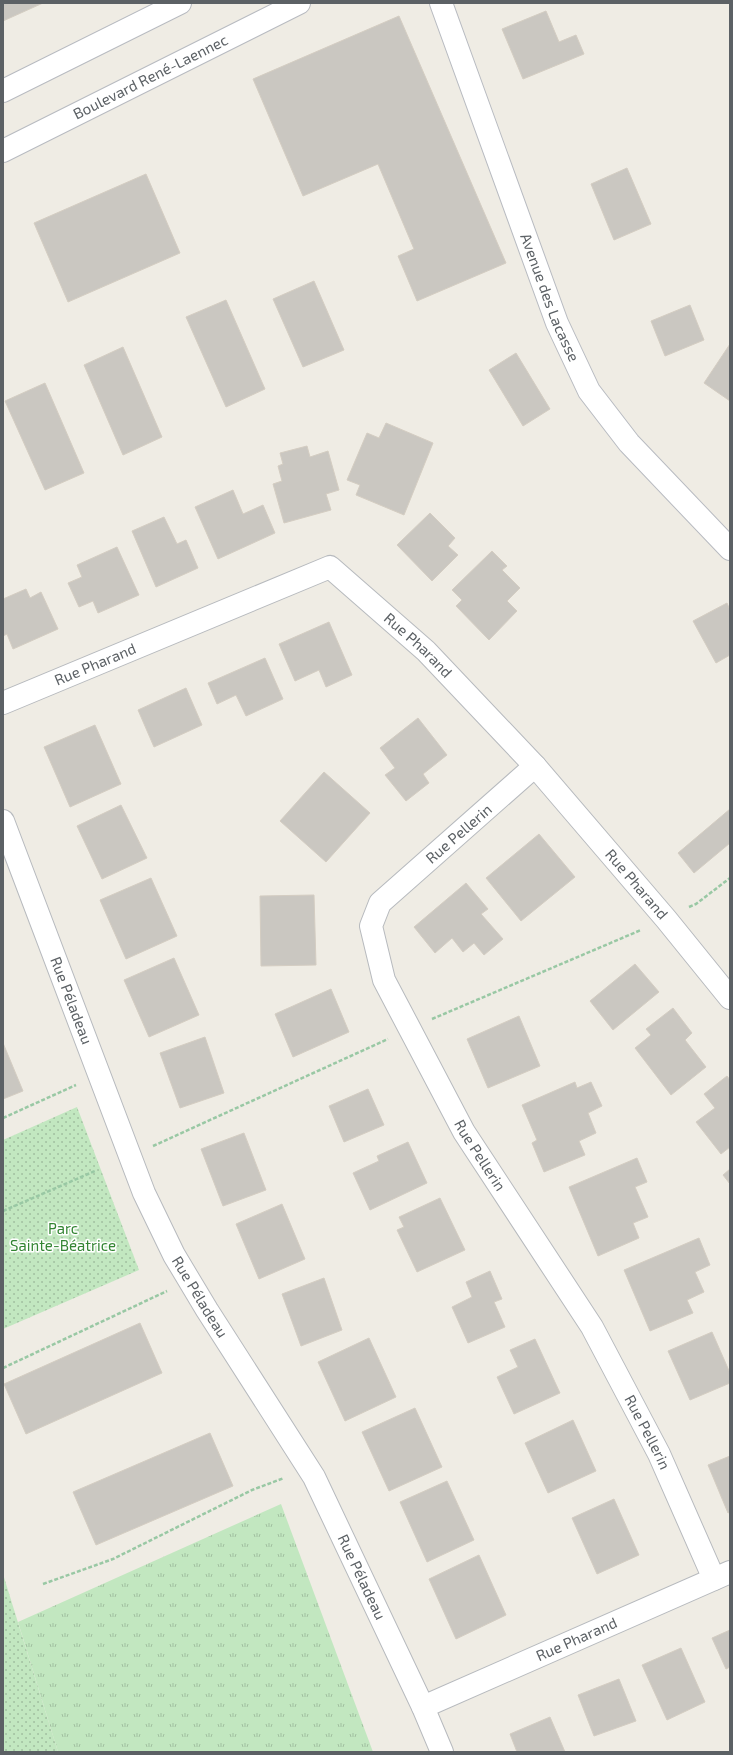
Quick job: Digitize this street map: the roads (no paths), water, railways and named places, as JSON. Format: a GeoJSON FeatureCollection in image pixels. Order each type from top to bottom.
{"type":"FeatureCollection","features":[{"type":"Feature","properties":{"kind":"street"},"geometry":{"type":"LineString","coordinates":[[3,91],[180,3]]}},
{"type":"Feature","properties":{"kind":"street","name":"Boulevard René-Laennec"},"geometry":{"type":"LineString","coordinates":[[3,151],[299,3]]}},
{"type":"Feature","properties":{"kind":"street","name":"Avenue des Lacasse"},"geometry":{"type":"LineString","coordinates":[[441,3],[557,323],[589,391],[629,443],[730,549]]}},
{"type":"Feature","properties":{"kind":"street","name":"Rue Pharand"},"geometry":{"type":"LineString","coordinates":[[3,703],[330,567],[426,651],[535,766],[666,919],[730,998]]}},
{"type":"Feature","properties":{"kind":"street","name":"Rue Pellerin"},"geometry":{"type":"LineString","coordinates":[[535,766],[380,903],[371,926],[384,980],[464,1132],[592,1326],[722,1576]]}},
{"type":"Feature","properties":{"kind":"street","name":"Rue Péladeau"},"geometry":{"type":"LineString","coordinates":[[3,821],[144,1193],[174,1255],[314,1477],[423,1707],[442,1752]]}},
{"type":"Feature","properties":{"kind":"street","name":"Rue Pharand"},"geometry":{"type":"LineString","coordinates":[[423,1707],[722,1576]]}},
{"type":"Feature","properties":{"kind":"park label","name":"Parc Sainte-Béatrice"},"geometry":{"type":"Point","coordinates":[63,1238]}}]}
